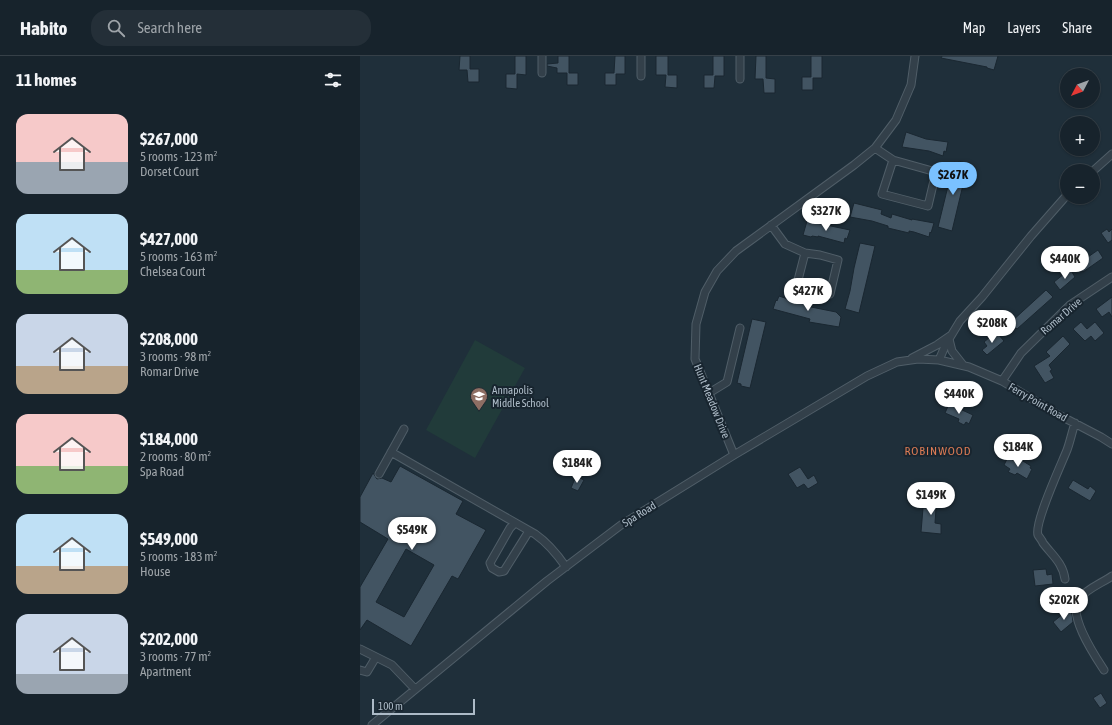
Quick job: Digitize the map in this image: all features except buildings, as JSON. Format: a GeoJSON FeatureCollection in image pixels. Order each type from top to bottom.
{"type":"FeatureCollection","features":[{"type":"Feature","properties":{"kind":"street"},"geometry":{"type":"LineString","coordinates":[[542,56],[542,73]]}},
{"type":"Feature","properties":{"kind":"street"},"geometry":{"type":"LineString","coordinates":[[641,56],[641,76]]}},
{"type":"Feature","properties":{"kind":"street"},"geometry":{"type":"LineString","coordinates":[[740,56],[740,79]]}},
{"type":"Feature","properties":{"kind":"street","name":"Hunt Meadow Drive"},"geometry":{"type":"LineString","coordinates":[[734,455],[695,359],[696,324],[705,292],[716,271],[736,251],[875,148],[896,120],[911,85],[915,56]]}},
{"type":"Feature","properties":{"kind":"street"},"geometry":{"type":"LineString","coordinates":[[875,148],[893,160],[936,172],[928,206],[882,194],[893,160]]}},
{"type":"Feature","properties":{"kind":"street"},"geometry":{"type":"LineString","coordinates":[[1100,165],[1112,154]]}},
{"type":"Feature","properties":{"kind":"street"},"geometry":{"type":"LineString","coordinates":[[939,360],[950,337],[960,321],[982,297],[1031,236],[1060,203]]}},
{"type":"Feature","properties":{"kind":"street"},"geometry":{"type":"LineString","coordinates":[[771,225],[785,244],[805,253],[838,260],[830,294],[797,284],[805,253]]}},
{"type":"Feature","properties":{"kind":"street","name":"Romar Drive"},"geometry":{"type":"LineString","coordinates":[[1002,382],[1021,353],[1070,305],[1112,277]]}},
{"type":"Feature","properties":{"kind":"street"},"geometry":{"type":"LineString","coordinates":[[709,393],[727,382],[740,328]]}},
{"type":"Feature","properties":{"kind":"street"},"geometry":{"type":"LineString","coordinates":[[907,360],[950,337]]}},
{"type":"Feature","properties":{"kind":"street"},"geometry":{"type":"LineString","coordinates":[[950,337],[952,351],[963,365]]}},
{"type":"Feature","properties":{"kind":"street","name":"Spa Road"},"geometry":{"type":"LineString","coordinates":[[372,725],[566,567],[621,525],[734,455],[867,376],[897,362],[918,359],[939,360]]}},
{"type":"Feature","properties":{"kind":"street","name":"Ferry Point Road"},"geometry":{"type":"LineString","coordinates":[[939,360],[963,365],[1002,382],[1112,444]]}},
{"type":"Feature","properties":{"kind":"street"},"geometry":{"type":"LineString","coordinates":[[1066,579],[1064,571],[1058,560],[1046,547],[1038,534],[1038,526],[1045,504],[1068,449],[1075,423]]}},
{"type":"Feature","properties":{"kind":"street"},"geometry":{"type":"LineString","coordinates":[[379,474],[404,429]]}},
{"type":"Feature","properties":{"kind":"street"},"geometry":{"type":"LineString","coordinates":[[391,452],[547,542],[566,567]]}},
{"type":"Feature","properties":{"kind":"street"},"geometry":{"type":"LineString","coordinates":[[515,523],[510,528],[490,563],[492,568],[502,573],[529,531]]}},
{"type":"Feature","properties":{"kind":"street"},"geometry":{"type":"LineString","coordinates":[[1104,670],[1081,631],[1076,607],[1078,600],[1085,593],[1112,576]]}},
{"type":"Feature","properties":{"kind":"street"},"geometry":{"type":"LineString","coordinates":[[360,648],[392,666],[415,689]]}},
{"type":"Feature","properties":{"kind":"street"},"geometry":{"type":"LineString","coordinates":[[360,670],[367,672],[376,657]]}},
{"type":"Feature","properties":{"kind":"green space"},"geometry":{"type":"Polygon","coordinates":[[[475,340],[525,368],[475,458],[426,430],[475,340]]]}},
{"type":"Feature","properties":{"kind":"place","name":"Annapolis Middle School"},"geometry":{"type":"Point","coordinates":[479,411]}},
{"type":"Feature","properties":{"kind":"district","name":"ROBINWOOD"},"geometry":{"type":"Point","coordinates":[938,451]}}]}
